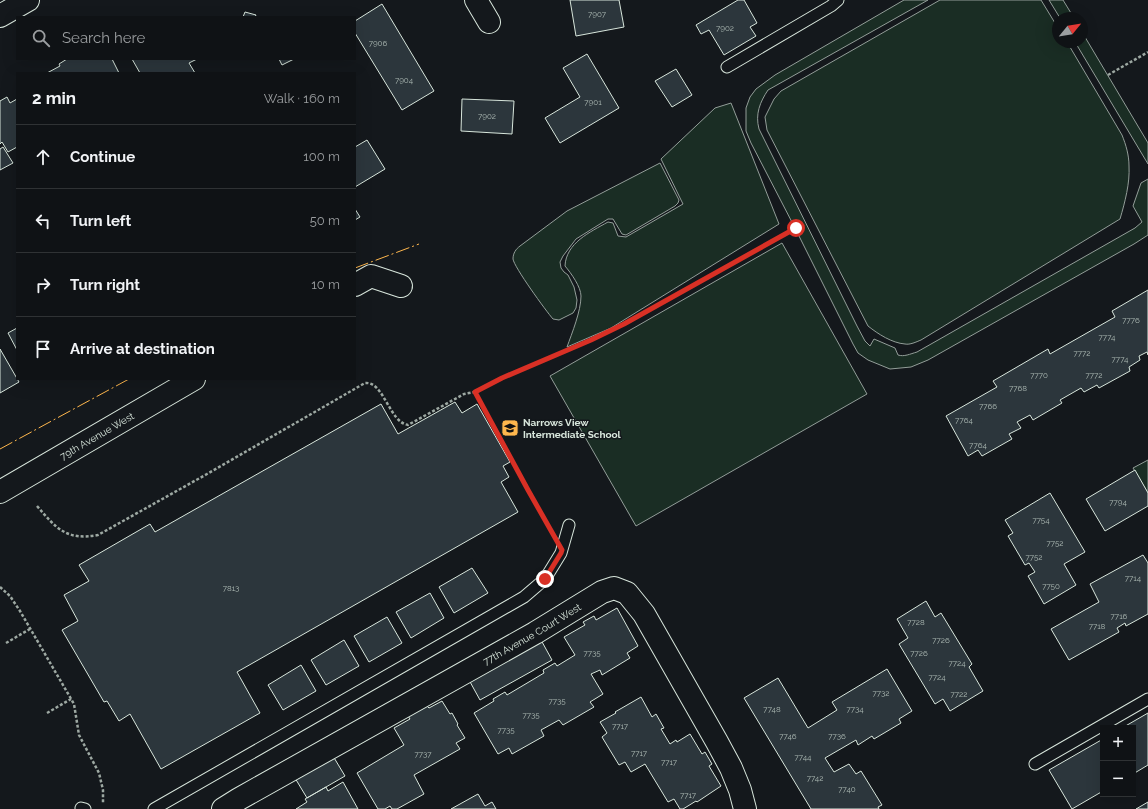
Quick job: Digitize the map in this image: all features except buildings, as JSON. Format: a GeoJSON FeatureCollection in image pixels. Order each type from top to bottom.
{"type":"FeatureCollection","features":[{"type":"Feature","properties":{"kind":"street"},"geometry":{"type":"LineString","coordinates":[[0,16],[28,0]]}},
{"type":"Feature","properties":{"kind":"street"},"geometry":{"type":"LineString","coordinates":[[476,0],[489,22]]}},
{"type":"Feature","properties":{"kind":"street"},"geometry":{"type":"LineString","coordinates":[[356,285],[371,276],[401,286]]}},
{"type":"Feature","properties":{"kind":"street","name":"79th Avenue West"},"geometry":{"type":"LineString","coordinates":[[0,492],[192,380]]}},
{"type":"Feature","properties":{"kind":"street","name":"77th Avenue Court West"},"geometry":{"type":"LineString","coordinates":[[223,809],[535,633],[602,592],[614,588],[626,593],[644,614],[731,768],[740,790],[745,809]]}},
{"type":"Feature","properties":{"kind":"lane"},"geometry":{"type":"LineString","coordinates":[[727,67],[831,6],[838,0]]}},
{"type":"Feature","properties":{"kind":"lane"},"geometry":{"type":"LineString","coordinates":[[154,809],[524,597],[545,579],[561,553],[569,525]]}},
{"type":"Feature","properties":{"kind":"lane"},"geometry":{"type":"LineString","coordinates":[[1035,764],[1148,699]]}},
{"type":"Feature","properties":{"kind":"path"},"geometry":{"type":"LineString","coordinates":[[1108,75],[1148,52]]}},
{"type":"Feature","properties":{"kind":"path"},"geometry":{"type":"LineString","coordinates":[[37,506],[60,530],[78,537],[98,535],[365,383],[370,383],[375,386],[397,418],[403,424],[408,425],[464,394],[475,392],[502,378],[591,340],[624,324],[796,228]]}},
{"type":"Feature","properties":{"kind":"path"},"geometry":{"type":"LineString","coordinates":[[475,392],[562,550]]}},
{"type":"Feature","properties":{"kind":"path"},"geometry":{"type":"LineString","coordinates":[[0,587],[10,596],[74,704],[79,735],[99,772],[103,790],[103,805]]}},
{"type":"Feature","properties":{"kind":"path"},"geometry":{"type":"LineString","coordinates":[[6,643],[30,629]]}},
{"type":"Feature","properties":{"kind":"path"},"geometry":{"type":"LineString","coordinates":[[47,713],[71,699]]}},
{"type":"Feature","properties":{"kind":"green space"},"geometry":{"type":"Polygon","coordinates":[[[904,0],[928,0],[768,90],[758,113],[759,129],[857,326],[865,341],[870,346],[874,339],[895,348],[900,356],[917,352],[1135,228],[1142,222],[1133,206],[1141,183],[1148,179],[1148,235],[928,360],[911,367],[890,369],[868,360],[858,353],[853,344],[751,143],[746,131],[746,108],[750,97],[756,89],[775,75],[904,0]]]}},
{"type":"Feature","properties":{"kind":"green space"},"geometry":{"type":"Polygon","coordinates":[[[940,0],[1041,0],[1052,18],[1052,48],[1071,48],[1122,135],[1126,146],[1129,179],[1120,219],[921,340],[907,344],[890,340],[868,326],[767,130],[765,117],[774,99],[781,91],[940,0]]]}},
{"type":"Feature","properties":{"kind":"green space"},"geometry":{"type":"Polygon","coordinates":[[[1049,0],[1063,0],[1070,12],[1056,12],[1049,0]]]}},
{"type":"Feature","properties":{"kind":"green space"},"geometry":{"type":"Polygon","coordinates":[[[1088,42],[1148,143],[1148,164],[1079,48],[1088,48],[1088,42]]]}},
{"type":"Feature","properties":{"kind":"green space"},"geometry":{"type":"Polygon","coordinates":[[[731,103],[779,224],[611,328],[567,347],[574,329],[581,302],[581,292],[578,284],[565,266],[566,258],[574,245],[587,234],[608,222],[613,223],[618,236],[626,237],[683,204],[661,159],[715,108],[731,103]]]}},
{"type":"Feature","properties":{"kind":"green space"},"geometry":{"type":"Polygon","coordinates":[[[660,163],[679,200],[678,203],[626,235],[622,234],[613,219],[608,219],[576,239],[560,262],[561,268],[568,275],[574,287],[577,300],[576,308],[573,313],[559,320],[553,319],[515,264],[513,257],[516,250],[567,211],[660,163]]]}},
{"type":"Feature","properties":{"kind":"green space"},"geometry":{"type":"Polygon","coordinates":[[[782,243],[867,394],[636,526],[550,376],[782,243]]]}},
{"type":"Feature","properties":{"kind":"green space"},"geometry":{"type":"Polygon","coordinates":[[[1148,460],[1148,493],[1133,468],[1148,460]]]}},
{"type":"Feature","properties":{"kind":"power"},"geometry":{"type":"LineString","coordinates":[[356,268],[419,244]]}},
{"type":"Feature","properties":{"kind":"power"},"geometry":{"type":"LineString","coordinates":[[0,449],[127,380]]}},
{"type":"Feature","properties":{"kind":"place","name":"Narrows View Intermediate School"},"geometry":{"type":"Point","coordinates":[510,428]}},
{"type":"Feature","properties":{"kind":"route"},"geometry":{"type":"LineString","coordinates":[[545,579],[562,550],[475,392],[502,378],[591,340],[624,324],[796,228]]}}]}
